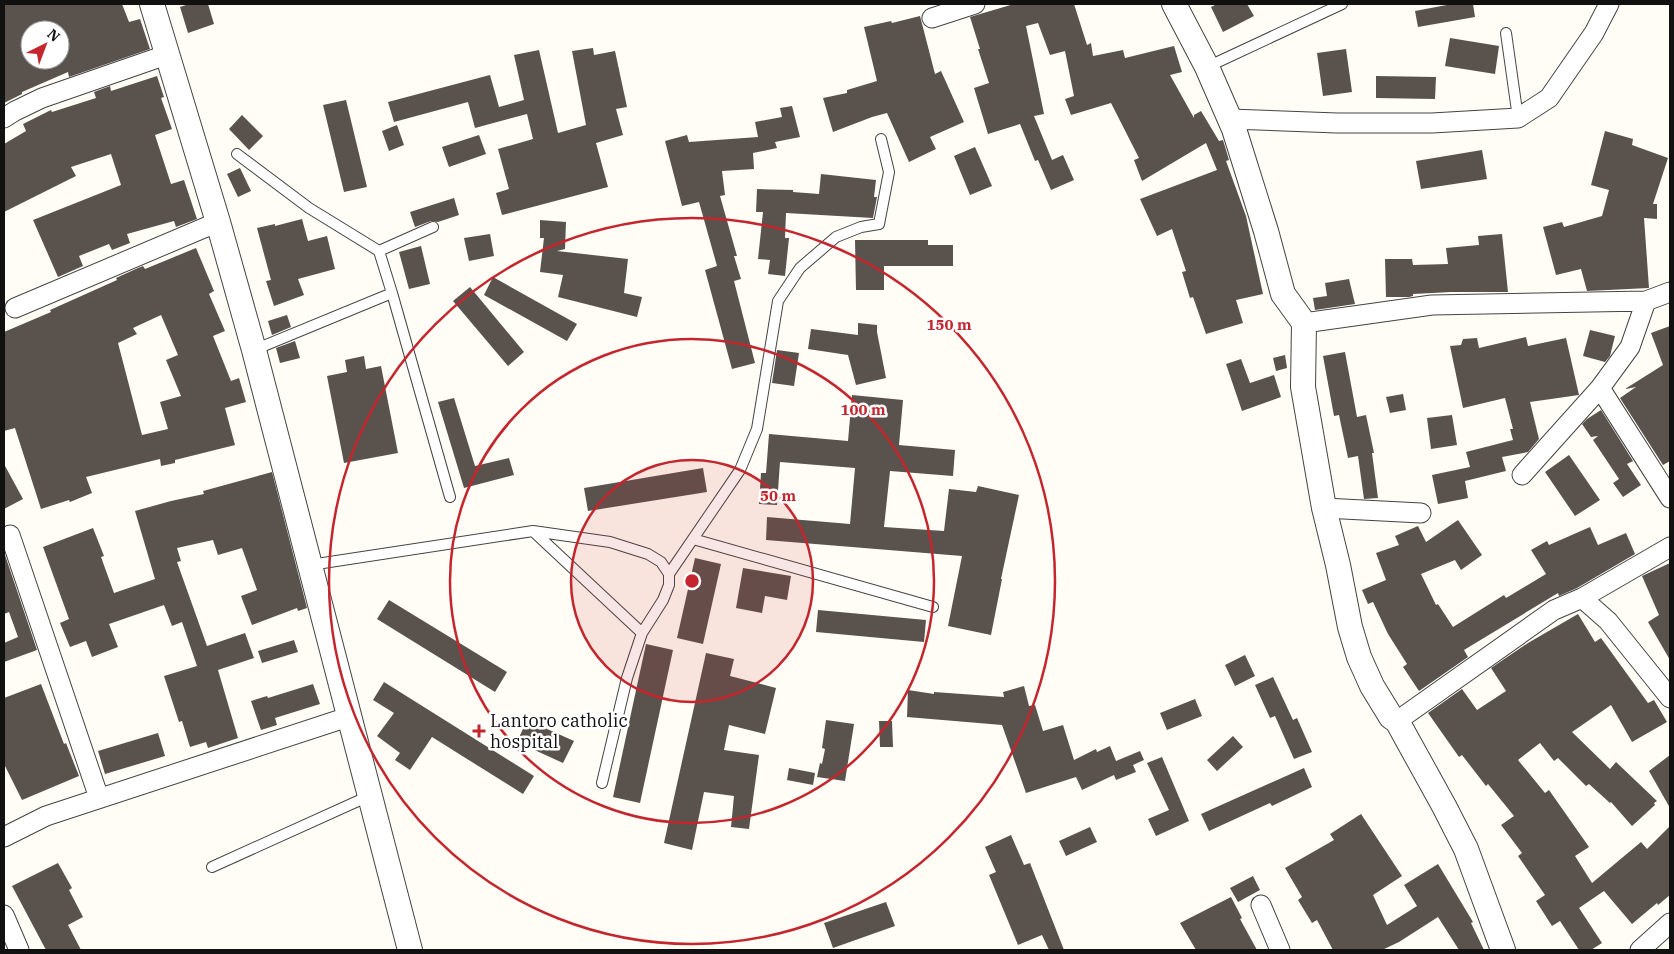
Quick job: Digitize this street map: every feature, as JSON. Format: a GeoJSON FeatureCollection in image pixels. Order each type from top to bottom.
{"type":"FeatureCollection","features":[{"type":"Feature","properties":{"kind":"street"},"geometry":{"type":"LineString","coordinates":[[152,4],[218,222],[254,350],[410,950]]}},
{"type":"Feature","properties":{"kind":"street"},"geometry":{"type":"LineString","coordinates":[[932,18],[975,4]]}},
{"type":"Feature","properties":{"kind":"street"},"geometry":{"type":"LineString","coordinates":[[1174,4],[1207,67],[1230,119],[1258,205],[1282,294],[1304,323],[1303,387],[1324,508],[1338,565],[1350,627],[1359,657],[1372,686],[1391,717],[1397,721],[1466,849],[1503,950]]}},
{"type":"Feature","properties":{"kind":"street"},"geometry":{"type":"LineString","coordinates":[[1230,119],[1337,123],[1432,123],[1518,118],[1549,98],[1594,33],[1609,4]]}},
{"type":"Feature","properties":{"kind":"street"},"geometry":{"type":"LineString","coordinates":[[4,118],[15,110],[42,98],[166,55]]}},
{"type":"Feature","properties":{"kind":"street"},"geometry":{"type":"LineString","coordinates":[[15,308],[218,222]]}},
{"type":"Feature","properties":{"kind":"street"},"geometry":{"type":"LineString","coordinates":[[1304,323],[1432,306],[1646,301],[1670,292]]}},
{"type":"Feature","properties":{"kind":"street"},"geometry":{"type":"LineString","coordinates":[[1522,475],[1600,388],[1630,347],[1646,301]]}},
{"type":"Feature","properties":{"kind":"street"},"geometry":{"type":"LineString","coordinates":[[1600,388],[1670,498]]}},
{"type":"Feature","properties":{"kind":"street"},"geometry":{"type":"LineString","coordinates":[[1324,508],[1421,513]]}},
{"type":"Feature","properties":{"kind":"street"},"geometry":{"type":"LineString","coordinates":[[10,534],[99,798]]}},
{"type":"Feature","properties":{"kind":"street"},"geometry":{"type":"LineString","coordinates":[[1397,721],[1554,610],[1582,598],[1670,548]]}},
{"type":"Feature","properties":{"kind":"street"},"geometry":{"type":"LineString","coordinates":[[1582,598],[1608,620],[1668,692]]}},
{"type":"Feature","properties":{"kind":"street"},"geometry":{"type":"LineString","coordinates":[[4,836],[46,816],[348,717]]}},
{"type":"Feature","properties":{"kind":"street"},"geometry":{"type":"LineString","coordinates":[[1261,905],[1280,950]]}},
{"type":"Feature","properties":{"kind":"street"},"geometry":{"type":"LineString","coordinates":[[4,915],[19,950]]}},
{"type":"Feature","properties":{"kind":"street"},"geometry":{"type":"LineString","coordinates":[[1640,950],[1670,923]]}},
{"type":"Feature","properties":{"kind":"lane"},"geometry":{"type":"LineString","coordinates":[[1207,67],[1342,4]]}},
{"type":"Feature","properties":{"kind":"lane"},"geometry":{"type":"LineString","coordinates":[[1506,33],[1518,118]]}},
{"type":"Feature","properties":{"kind":"lane"},"geometry":{"type":"LineString","coordinates":[[602,783],[627,678],[642,633],[663,600],[669,585],[669,574],[740,470],[757,429],[778,301],[800,268],[836,237],[879,224],[889,172],[880,139]]}},
{"type":"Feature","properties":{"kind":"lane"},"geometry":{"type":"LineString","coordinates":[[237,154],[309,208],[379,251],[450,497]]}},
{"type":"Feature","properties":{"kind":"lane"},"geometry":{"type":"LineString","coordinates":[[379,251],[433,227]]}},
{"type":"Feature","properties":{"kind":"lane"},"geometry":{"type":"LineString","coordinates":[[254,350],[392,293]]}},
{"type":"Feature","properties":{"kind":"lane"},"geometry":{"type":"LineString","coordinates":[[309,565],[533,531],[610,542],[648,554],[661,562],[669,574]]}},
{"type":"Feature","properties":{"kind":"lane"},"geometry":{"type":"LineString","coordinates":[[533,531],[642,633]]}},
{"type":"Feature","properties":{"kind":"lane"},"geometry":{"type":"LineString","coordinates":[[692,539],[933,606]]}},
{"type":"Feature","properties":{"kind":"lane"},"geometry":{"type":"LineString","coordinates":[[212,867],[369,796]]}},
{"type":"Feature","properties":{"kind":"building"},"geometry":{"type":"Polygon","coordinates":[[[4,4],[122,4],[129,22],[140,19],[150,49],[69,77],[68,72],[22,92],[22,94],[4,103],[4,4]]]}},
{"type":"Feature","properties":{"kind":"building"},"geometry":{"type":"Polygon","coordinates":[[[189,4],[208,4],[214,24],[188,33],[180,7],[189,4]]]}},
{"type":"Feature","properties":{"kind":"building"},"geometry":{"type":"Polygon","coordinates":[[[1014,4],[1074,4],[1087,45],[1091,43],[1093,56],[1123,50],[1125,58],[1174,46],[1182,72],[1170,75],[1194,118],[1194,115],[1201,111],[1219,141],[1223,140],[1229,160],[1226,161],[1246,216],[1263,294],[1236,300],[1243,323],[1206,334],[1193,297],[1190,298],[1182,272],[1186,271],[1172,229],[1157,236],[1140,199],[1217,170],[1206,143],[1142,181],[1134,160],[1139,158],[1111,103],[1071,115],[1065,99],[1074,96],[1065,51],[1050,55],[1038,23],[1026,26],[1044,114],[1034,116],[1052,160],[1063,155],[1074,180],[1051,190],[1038,160],[1035,161],[1020,124],[988,134],[974,88],[989,83],[970,17],[1014,4]]]}},
{"type":"Feature","properties":{"kind":"building"},"geometry":{"type":"Polygon","coordinates":[[[1217,4],[1247,4],[1254,16],[1223,32],[1211,7],[1217,4]]]}},
{"type":"Feature","properties":{"kind":"building"},"geometry":{"type":"Polygon","coordinates":[[[1452,4],[1473,4],[1475,17],[1418,27],[1415,11],[1452,4]]]}},
{"type":"Feature","properties":{"kind":"building"},"geometry":{"type":"Polygon","coordinates":[[[920,16],[935,74],[941,71],[964,122],[930,137],[936,149],[909,162],[887,113],[833,132],[823,98],[847,93],[847,90],[877,81],[864,27],[920,16]]]}},
{"type":"Feature","properties":{"kind":"building"},"geometry":{"type":"Polygon","coordinates":[[[1450,38],[1499,46],[1495,74],[1445,66],[1450,38]]]}},
{"type":"Feature","properties":{"kind":"building"},"geometry":{"type":"Polygon","coordinates":[[[593,48],[594,55],[615,51],[627,107],[616,109],[623,135],[596,143],[608,187],[502,215],[496,193],[509,189],[498,149],[533,139],[527,114],[475,128],[468,102],[394,122],[388,102],[490,75],[499,107],[524,100],[514,55],[539,50],[558,133],[586,125],[572,51],[593,48]]]}},
{"type":"Feature","properties":{"kind":"building"},"geometry":{"type":"Polygon","coordinates":[[[1346,49],[1352,92],[1323,96],[1317,53],[1346,49]]]}},
{"type":"Feature","properties":{"kind":"building"},"geometry":{"type":"Polygon","coordinates":[[[157,76],[164,97],[161,98],[172,129],[155,135],[171,184],[184,180],[197,219],[176,227],[174,221],[127,234],[130,243],[112,250],[109,244],[79,256],[83,266],[58,277],[33,220],[121,185],[111,154],[71,167],[76,176],[4,212],[4,144],[26,131],[23,124],[51,110],[52,112],[96,98],[94,92],[110,86],[111,91],[157,76]]]}},
{"type":"Feature","properties":{"kind":"building"},"geometry":{"type":"Polygon","coordinates":[[[1376,76],[1436,77],[1435,99],[1376,98],[1376,76]]]}},
{"type":"Feature","properties":{"kind":"building"},"geometry":{"type":"Polygon","coordinates":[[[346,100],[367,187],[344,192],[323,105],[346,100]]]}},
{"type":"Feature","properties":{"kind":"building"},"geometry":{"type":"Polygon","coordinates":[[[792,106],[800,137],[775,142],[777,148],[753,153],[754,169],[722,171],[725,195],[720,196],[737,256],[734,256],[741,279],[734,281],[755,363],[732,369],[705,270],[717,266],[699,202],[682,206],[665,141],[687,135],[689,142],[758,137],[755,122],[782,117],[780,108],[792,106]]]}},
{"type":"Feature","properties":{"kind":"building"},"geometry":{"type":"Polygon","coordinates":[[[242,115],[263,136],[249,150],[229,129],[242,115]]]}},
{"type":"Feature","properties":{"kind":"building"},"geometry":{"type":"Polygon","coordinates":[[[397,125],[404,145],[389,151],[382,131],[397,125]]]}},
{"type":"Feature","properties":{"kind":"building"},"geometry":{"type":"Polygon","coordinates":[[[1605,131],[1633,139],[1632,145],[1668,158],[1653,204],[1657,204],[1657,219],[1644,218],[1649,288],[1587,291],[1581,269],[1556,275],[1543,227],[1562,222],[1564,227],[1602,216],[1609,190],[1591,185],[1605,131]]]}},
{"type":"Feature","properties":{"kind":"building"},"geometry":{"type":"Polygon","coordinates":[[[479,135],[486,154],[449,167],[442,147],[479,135]]]}},
{"type":"Feature","properties":{"kind":"building"},"geometry":{"type":"Polygon","coordinates":[[[975,147],[992,186],[970,195],[954,156],[975,147]]]}},
{"type":"Feature","properties":{"kind":"building"},"geometry":{"type":"Polygon","coordinates":[[[1482,150],[1487,179],[1421,189],[1416,161],[1482,150]]]}},
{"type":"Feature","properties":{"kind":"building"},"geometry":{"type":"Polygon","coordinates":[[[240,168],[251,191],[238,197],[227,174],[240,168]]]}},
{"type":"Feature","properties":{"kind":"building"},"geometry":{"type":"Polygon","coordinates":[[[821,174],[876,180],[874,197],[877,197],[873,218],[786,213],[785,238],[789,238],[785,276],[768,274],[770,260],[758,259],[763,212],[756,212],[757,189],[793,190],[793,192],[819,194],[821,174]]]}},
{"type":"Feature","properties":{"kind":"building"},"geometry":{"type":"Polygon","coordinates":[[[454,198],[459,215],[438,222],[431,221],[415,227],[410,212],[454,198]]]}},
{"type":"Feature","properties":{"kind":"building"},"geometry":{"type":"Polygon","coordinates":[[[302,219],[308,241],[327,236],[335,269],[298,279],[304,295],[274,306],[266,281],[271,280],[257,228],[275,224],[275,226],[302,219]]]}},
{"type":"Feature","properties":{"kind":"building"},"geometry":{"type":"Polygon","coordinates":[[[540,220],[566,222],[565,249],[557,251],[628,259],[624,293],[642,297],[637,317],[558,297],[563,275],[540,272],[544,238],[540,238],[540,220]]]}},
{"type":"Feature","properties":{"kind":"building"},"geometry":{"type":"Polygon","coordinates":[[[490,234],[494,256],[469,261],[464,238],[490,234]]]}},
{"type":"Feature","properties":{"kind":"building"},"geometry":{"type":"Polygon","coordinates":[[[1502,234],[1508,292],[1451,292],[1413,294],[1413,296],[1409,297],[1386,297],[1385,259],[1412,259],[1413,265],[1448,264],[1446,248],[1479,245],[1478,236],[1502,234]]]}},
{"type":"Feature","properties":{"kind":"building"},"geometry":{"type":"Polygon","coordinates":[[[855,240],[928,240],[928,245],[953,245],[953,266],[884,266],[884,290],[856,290],[855,240]]]}},
{"type":"Feature","properties":{"kind":"building"},"geometry":{"type":"Polygon","coordinates":[[[421,246],[430,284],[409,289],[399,252],[421,246]]]}},
{"type":"Feature","properties":{"kind":"building"},"geometry":{"type":"Polygon","coordinates":[[[196,248],[214,291],[209,294],[225,331],[213,336],[231,381],[239,378],[246,402],[225,408],[235,445],[175,460],[175,463],[161,466],[160,459],[86,477],[92,493],[70,502],[69,500],[41,509],[15,428],[4,431],[4,332],[51,312],[50,310],[117,280],[116,278],[138,268],[143,266],[145,269],[196,248]],[[161,315],[133,328],[137,334],[118,343],[142,435],[168,429],[160,402],[181,396],[166,360],[178,355],[161,315]]]}},
{"type":"Feature","properties":{"kind":"building"},"geometry":{"type":"Polygon","coordinates":[[[493,277],[577,324],[567,341],[484,295],[493,277]]]}},
{"type":"Feature","properties":{"kind":"building"},"geometry":{"type":"Polygon","coordinates":[[[1349,279],[1355,304],[1315,310],[1313,298],[1327,296],[1325,283],[1349,279]]]}},
{"type":"Feature","properties":{"kind":"building"},"geometry":{"type":"Polygon","coordinates":[[[470,287],[524,352],[508,366],[453,301],[470,287]]]}},
{"type":"Feature","properties":{"kind":"building"},"geometry":{"type":"Polygon","coordinates":[[[287,315],[291,327],[272,335],[268,321],[287,315]]]}},
{"type":"Feature","properties":{"kind":"building"},"geometry":{"type":"Polygon","coordinates":[[[858,323],[877,325],[886,378],[856,385],[848,355],[808,349],[811,329],[858,335],[858,323]]]}},
{"type":"Feature","properties":{"kind":"building"},"geometry":{"type":"Polygon","coordinates":[[[1670,326],[1670,461],[1663,465],[1620,398],[1636,387],[1625,389],[1663,365],[1651,333],[1670,326]]]}},
{"type":"Feature","properties":{"kind":"building"},"geometry":{"type":"Polygon","coordinates":[[[1590,330],[1615,336],[1610,356],[1605,362],[1583,356],[1590,330]]]}},
{"type":"Feature","properties":{"kind":"building"},"geometry":{"type":"Polygon","coordinates":[[[1526,337],[1528,346],[1566,338],[1579,395],[1530,402],[1539,439],[1528,452],[1502,457],[1506,471],[1465,481],[1468,498],[1438,504],[1432,475],[1470,467],[1466,452],[1513,440],[1510,429],[1513,429],[1505,398],[1463,408],[1450,346],[1461,345],[1463,339],[1477,338],[1479,348],[1526,337]]]}},
{"type":"Feature","properties":{"kind":"building"},"geometry":{"type":"Polygon","coordinates":[[[295,341],[300,358],[280,363],[276,348],[295,341]]]}},
{"type":"Feature","properties":{"kind":"building"},"geometry":{"type":"Polygon","coordinates":[[[777,350],[799,353],[794,386],[772,383],[777,350]]]}},
{"type":"Feature","properties":{"kind":"building"},"geometry":{"type":"Polygon","coordinates":[[[1345,352],[1357,417],[1366,415],[1374,453],[1372,453],[1378,498],[1364,499],[1358,456],[1348,458],[1339,415],[1334,416],[1323,356],[1345,352]]]}},
{"type":"Feature","properties":{"kind":"building"},"geometry":{"type":"Polygon","coordinates":[[[1285,355],[1287,368],[1276,371],[1273,358],[1285,355]]]}},
{"type":"Feature","properties":{"kind":"building"},"geometry":{"type":"Polygon","coordinates":[[[364,356],[366,369],[381,366],[398,453],[344,463],[327,376],[347,372],[345,360],[364,356]]]}},
{"type":"Feature","properties":{"kind":"building"},"geometry":{"type":"Polygon","coordinates":[[[1241,359],[1250,383],[1274,375],[1281,397],[1242,411],[1226,364],[1241,359]]]}},
{"type":"Feature","properties":{"kind":"building"},"geometry":{"type":"Polygon","coordinates":[[[1403,394],[1406,410],[1390,413],[1386,397],[1403,394]]]}},
{"type":"Feature","properties":{"kind":"building"},"geometry":{"type":"Polygon","coordinates":[[[852,395],[903,400],[899,445],[955,450],[953,476],[890,471],[884,527],[944,531],[949,489],[976,492],[978,486],[1019,495],[991,635],[948,626],[962,556],[766,540],[767,517],[850,524],[855,468],[780,462],[777,505],[759,504],[761,473],[766,473],[769,434],[848,441],[852,395]]]}},
{"type":"Feature","properties":{"kind":"building"},"geometry":{"type":"Polygon","coordinates":[[[454,398],[475,466],[509,458],[514,475],[464,488],[438,402],[454,398]]]}},
{"type":"Feature","properties":{"kind":"building"},"geometry":{"type":"Polygon","coordinates":[[[1601,410],[1633,461],[1627,464],[1641,485],[1623,497],[1613,483],[1619,479],[1593,440],[1598,436],[1591,437],[1582,424],[1601,410]]]}},
{"type":"Feature","properties":{"kind":"building"},"geometry":{"type":"Polygon","coordinates":[[[1452,415],[1457,445],[1431,449],[1427,418],[1452,415]]]}},
{"type":"Feature","properties":{"kind":"building"},"geometry":{"type":"Polygon","coordinates":[[[1569,455],[1600,500],[1575,516],[1545,472],[1569,455]]]}},
{"type":"Feature","properties":{"kind":"building"},"geometry":{"type":"Polygon","coordinates":[[[4,464],[23,499],[4,509],[4,464]]]}},
{"type":"Feature","properties":{"kind":"building"},"geometry":{"type":"Polygon","coordinates":[[[703,468],[707,492],[588,511],[584,488],[703,468]]]}},
{"type":"Feature","properties":{"kind":"building"},"geometry":{"type":"Polygon","coordinates":[[[272,472],[307,608],[298,611],[297,608],[252,625],[241,596],[257,590],[242,548],[218,555],[213,540],[177,548],[181,561],[177,562],[207,646],[245,633],[254,658],[218,670],[238,738],[208,748],[206,742],[190,747],[182,721],[179,722],[164,676],[197,666],[182,622],[172,626],[164,605],[109,624],[118,647],[92,657],[86,641],[70,647],[60,623],[69,619],[43,547],[93,528],[104,556],[101,557],[114,593],[155,579],[135,511],[204,494],[203,491],[272,472]]]}},
{"type":"Feature","properties":{"kind":"building"},"geometry":{"type":"Polygon","coordinates":[[[1458,520],[1482,555],[1461,570],[1455,560],[1421,574],[1436,605],[1438,604],[1453,627],[1504,595],[1506,598],[1546,574],[1531,550],[1547,541],[1549,545],[1590,527],[1598,545],[1626,533],[1635,554],[1577,588],[1559,596],[1558,593],[1464,650],[1468,657],[1419,691],[1403,667],[1407,664],[1388,634],[1373,602],[1368,604],[1362,590],[1386,580],[1376,553],[1399,545],[1395,536],[1418,526],[1426,542],[1458,520]]]}},
{"type":"Feature","properties":{"kind":"building"},"geometry":{"type":"Polygon","coordinates":[[[4,552],[37,650],[4,662],[4,643],[18,637],[9,612],[4,614],[4,552]]]}},
{"type":"Feature","properties":{"kind":"building"},"geometry":{"type":"Polygon","coordinates":[[[695,558],[721,564],[703,644],[677,638],[695,558]]]}},
{"type":"Feature","properties":{"kind":"building"},"geometry":{"type":"Polygon","coordinates":[[[1670,563],[1670,660],[1648,622],[1659,615],[1642,576],[1670,563]]]}},
{"type":"Feature","properties":{"kind":"building"},"geometry":{"type":"Polygon","coordinates":[[[743,568],[791,576],[787,600],[765,596],[762,613],[736,608],[743,568]]]}},
{"type":"Feature","properties":{"kind":"building"},"geometry":{"type":"Polygon","coordinates":[[[389,600],[507,672],[495,692],[377,619],[389,600]]]}},
{"type":"Feature","properties":{"kind":"building"},"geometry":{"type":"Polygon","coordinates":[[[818,610],[926,620],[924,642],[816,632],[818,610]]]}},
{"type":"Feature","properties":{"kind":"building"},"geometry":{"type":"Polygon","coordinates":[[[1578,614],[1595,642],[1601,638],[1648,703],[1654,700],[1667,722],[1632,742],[1611,705],[1572,732],[1610,769],[1616,762],[1657,801],[1632,826],[1611,802],[1589,784],[1586,786],[1558,758],[1554,761],[1540,743],[1518,760],[1545,793],[1549,790],[1589,847],[1575,856],[1592,883],[1641,842],[1647,849],[1670,826],[1670,895],[1658,905],[1657,903],[1632,924],[1604,891],[1579,908],[1602,943],[1591,950],[1579,950],[1560,921],[1552,926],[1536,901],[1545,895],[1518,856],[1522,853],[1501,825],[1514,816],[1488,784],[1486,786],[1462,755],[1459,757],[1428,713],[1462,689],[1477,710],[1506,691],[1491,668],[1528,643],[1578,614]]]}},
{"type":"Feature","properties":{"kind":"building"},"geometry":{"type":"Polygon","coordinates":[[[294,640],[298,652],[262,663],[258,651],[294,640]]]}},
{"type":"Feature","properties":{"kind":"building"},"geometry":{"type":"Polygon","coordinates":[[[646,644],[673,650],[640,803],[613,797],[646,644]]]}},
{"type":"Feature","properties":{"kind":"building"},"geometry":{"type":"Polygon","coordinates":[[[706,653],[734,659],[730,676],[776,688],[765,734],[729,725],[724,750],[759,755],[749,829],[731,827],[734,796],[704,792],[692,850],[664,843],[706,653]]]}},
{"type":"Feature","properties":{"kind":"building"},"geometry":{"type":"Polygon","coordinates":[[[1245,655],[1255,676],[1235,686],[1225,665],[1245,655]]]}},
{"type":"Feature","properties":{"kind":"building"},"geometry":{"type":"Polygon","coordinates":[[[1273,677],[1293,720],[1297,718],[1312,752],[1294,759],[1275,716],[1270,718],[1255,685],[1273,677]]]}},
{"type":"Feature","properties":{"kind":"building"},"geometry":{"type":"Polygon","coordinates":[[[384,682],[534,776],[523,794],[432,737],[410,770],[395,760],[400,753],[377,736],[394,713],[373,700],[384,682]]]}},
{"type":"Feature","properties":{"kind":"building"},"geometry":{"type":"Polygon","coordinates":[[[41,684],[64,744],[66,743],[79,776],[22,800],[4,764],[4,698],[41,684]]]}},
{"type":"Feature","properties":{"kind":"building"},"geometry":{"type":"Polygon","coordinates":[[[313,684],[320,704],[275,718],[277,725],[261,730],[251,701],[267,696],[268,698],[313,684]]]}},
{"type":"Feature","properties":{"kind":"building"},"geometry":{"type":"Polygon","coordinates":[[[1024,686],[1029,706],[1035,705],[1043,731],[1063,725],[1074,760],[1096,749],[1097,752],[1110,746],[1116,761],[1140,751],[1144,760],[1133,765],[1136,772],[1116,780],[1114,775],[1082,790],[1076,777],[1026,793],[1002,725],[907,717],[908,690],[934,694],[934,692],[1004,697],[1003,692],[1024,686]]]}},
{"type":"Feature","properties":{"kind":"building"},"geometry":{"type":"Polygon","coordinates":[[[1195,699],[1202,716],[1167,730],[1160,713],[1195,699]]]}},
{"type":"Feature","properties":{"kind":"building"},"geometry":{"type":"Polygon","coordinates":[[[527,720],[574,741],[563,763],[517,742],[527,720]]]}},
{"type":"Feature","properties":{"kind":"building"},"geometry":{"type":"Polygon","coordinates":[[[826,720],[854,724],[845,781],[817,777],[825,749],[822,748],[826,720]]]}},
{"type":"Feature","properties":{"kind":"building"},"geometry":{"type":"Polygon","coordinates":[[[879,721],[892,721],[893,747],[880,747],[879,721]]]}},
{"type":"Feature","properties":{"kind":"building"},"geometry":{"type":"Polygon","coordinates":[[[158,733],[165,756],[105,774],[98,751],[158,733]]]}},
{"type":"Feature","properties":{"kind":"building"},"geometry":{"type":"Polygon","coordinates":[[[1233,736],[1243,747],[1217,771],[1207,760],[1233,736]]]}},
{"type":"Feature","properties":{"kind":"building"},"geometry":{"type":"Polygon","coordinates":[[[1670,755],[1670,808],[1649,771],[1670,755]]]}},
{"type":"Feature","properties":{"kind":"building"},"geometry":{"type":"Polygon","coordinates":[[[1162,757],[1189,821],[1156,836],[1148,819],[1169,810],[1147,763],[1162,757]]]}},
{"type":"Feature","properties":{"kind":"building"},"geometry":{"type":"Polygon","coordinates":[[[789,768],[815,773],[813,785],[787,780],[789,768]]]}},
{"type":"Feature","properties":{"kind":"building"},"geometry":{"type":"Polygon","coordinates":[[[1304,768],[1312,787],[1272,806],[1270,803],[1209,831],[1201,814],[1304,768]]]}},
{"type":"Feature","properties":{"kind":"building"},"geometry":{"type":"Polygon","coordinates":[[[1361,814],[1402,876],[1373,895],[1387,925],[1417,906],[1404,885],[1438,864],[1473,922],[1471,923],[1484,950],[1459,950],[1438,917],[1399,942],[1382,950],[1333,950],[1317,920],[1312,923],[1298,900],[1302,897],[1285,868],[1334,840],[1330,834],[1361,814]]]}},
{"type":"Feature","properties":{"kind":"building"},"geometry":{"type":"Polygon","coordinates":[[[1090,827],[1097,842],[1066,856],[1059,841],[1090,827]]]}},
{"type":"Feature","properties":{"kind":"building"},"geometry":{"type":"Polygon","coordinates":[[[1011,835],[1024,865],[1030,863],[1064,950],[1049,950],[1042,935],[1018,945],[989,875],[996,872],[985,847],[1011,835]]]}},
{"type":"Feature","properties":{"kind":"building"},"geometry":{"type":"Polygon","coordinates":[[[58,863],[72,888],[69,890],[83,917],[68,925],[81,950],[46,950],[12,886],[58,863]]]}},
{"type":"Feature","properties":{"kind":"building"},"geometry":{"type":"Polygon","coordinates":[[[1253,876],[1260,890],[1238,902],[1230,888],[1253,876]]]}},
{"type":"Feature","properties":{"kind":"building"},"geometry":{"type":"Polygon","coordinates":[[[1231,897],[1242,918],[1240,919],[1257,950],[1196,950],[1180,923],[1231,897]]]}},
{"type":"Feature","properties":{"kind":"building"},"geometry":{"type":"Polygon","coordinates":[[[886,902],[895,926],[833,948],[824,923],[886,902]]]}},
{"type":"Feature","properties":{"kind":"place","name":"Lantoro catholic hospital"},"geometry":{"type":"Point","coordinates":[479,731]}}]}
